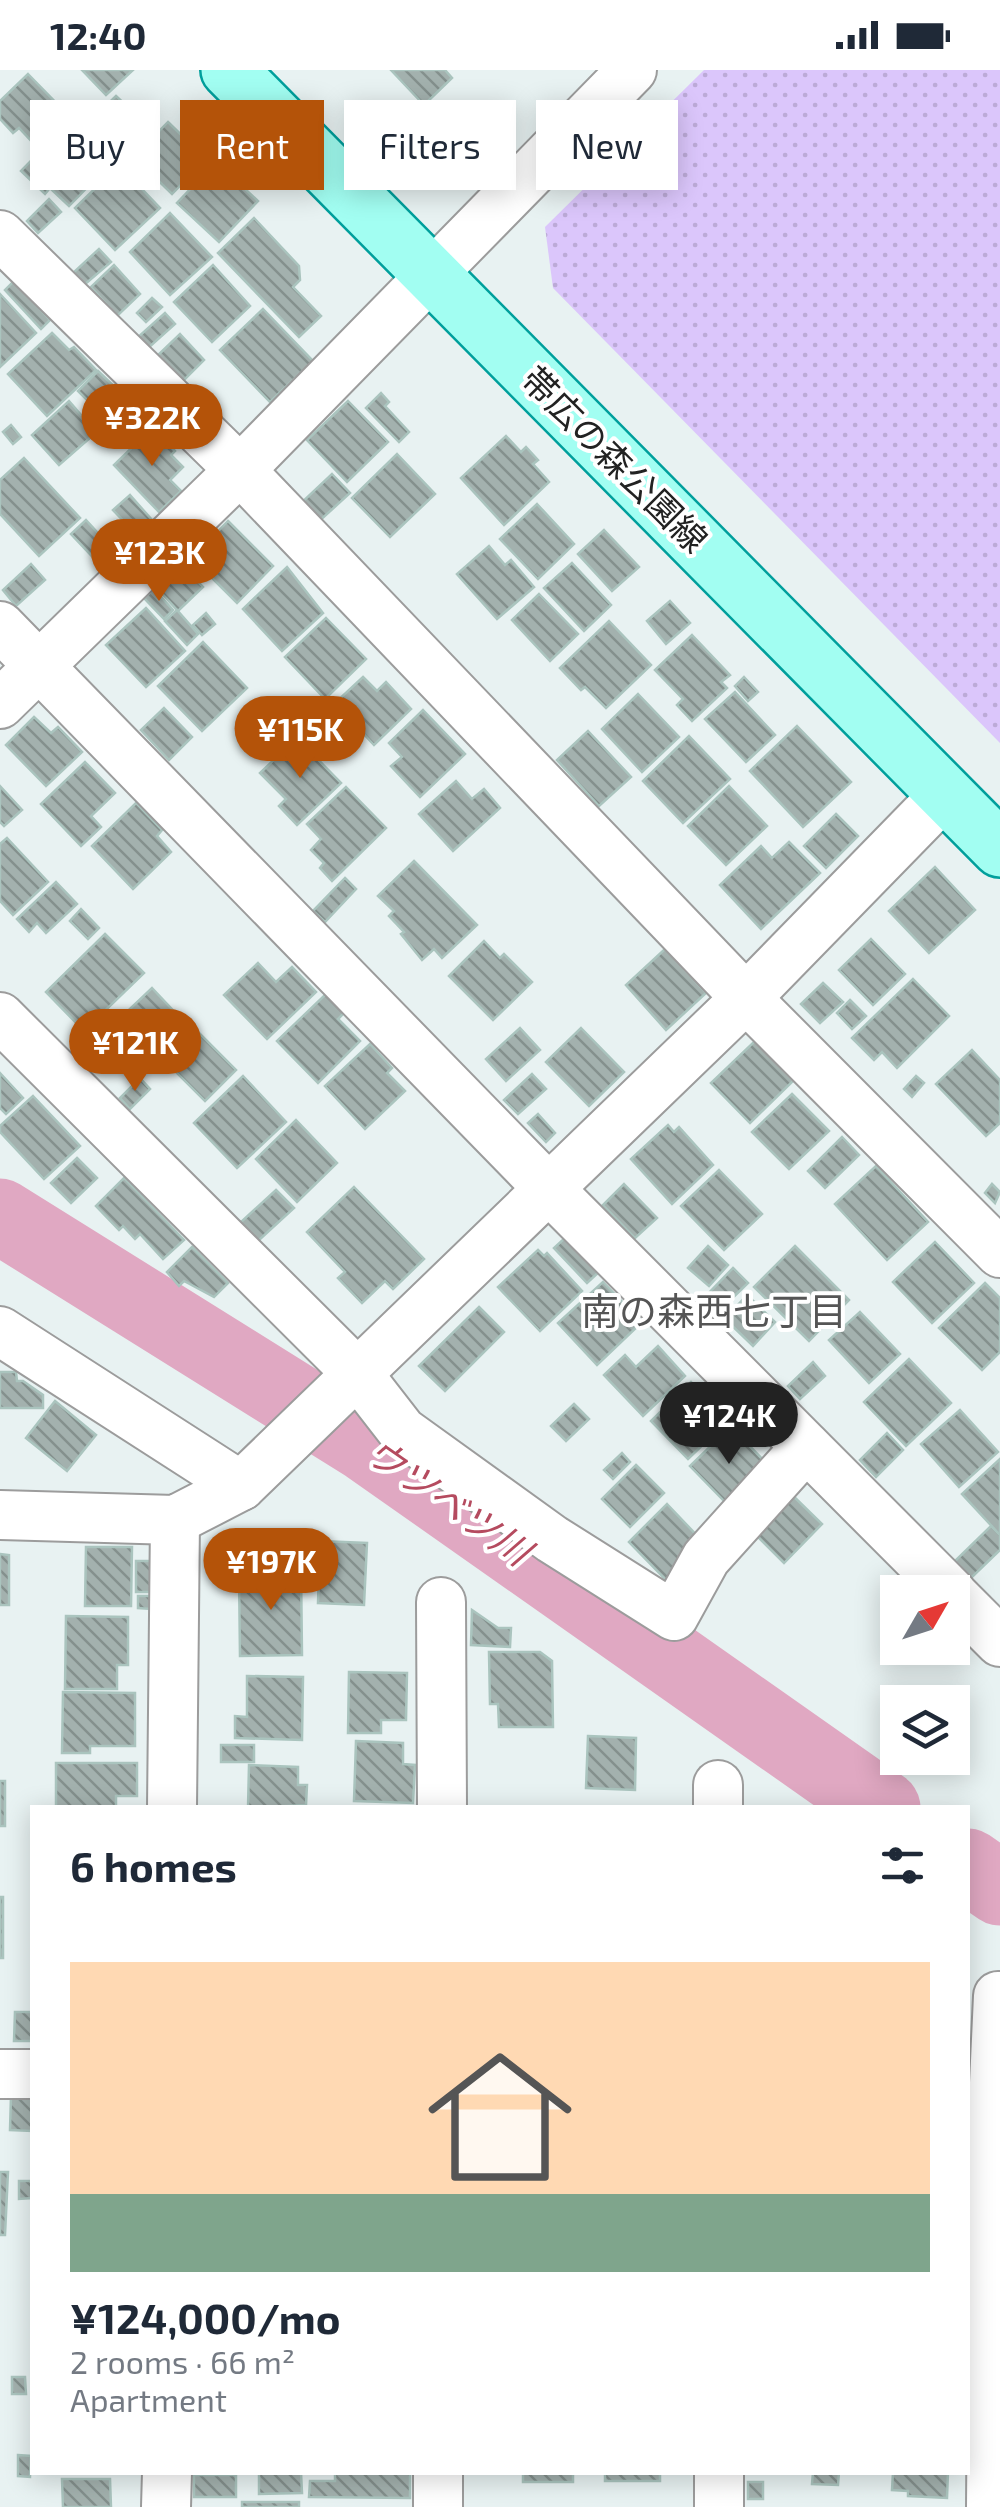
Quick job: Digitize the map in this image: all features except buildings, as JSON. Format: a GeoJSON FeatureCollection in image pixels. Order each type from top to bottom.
{"type":"FeatureCollection","features":[{"type":"Feature","properties":{"kind":"main road","name":"帯広の森公園線"},"geometry":{"type":"LineString","coordinates":[[229,70],[1000,848]]}},
{"type":"Feature","properties":{"kind":"street"},"geometry":{"type":"LineString","coordinates":[[0,704],[240,470],[632,70]]}},
{"type":"Feature","properties":{"kind":"street"},"geometry":{"type":"LineString","coordinates":[[0,235],[240,470],[746,998],[1000,1253]]}},
{"type":"Feature","properties":{"kind":"street"},"geometry":{"type":"LineString","coordinates":[[0,626],[550,1190],[934,1575]]}},
{"type":"Feature","properties":{"kind":"street"},"geometry":{"type":"LineString","coordinates":[[0,1516],[175,1520],[256,1472],[746,998],[946,793]]}},
{"type":"Feature","properties":{"kind":"street"},"geometry":{"type":"LineString","coordinates":[[0,1017],[346,1385],[402,1431],[552,1538],[674,1616],[706,1558],[806,1447]]}},
{"type":"Feature","properties":{"kind":"street"},"geometry":{"type":"LineString","coordinates":[[0,1331],[256,1472]]}},
{"type":"Feature","properties":{"kind":"street"},"geometry":{"type":"LineString","coordinates":[[172,1805],[175,1520]]}},
{"type":"Feature","properties":{"kind":"street"},"geometry":{"type":"LineString","coordinates":[[442,1602],[442,1805]]}},
{"type":"Feature","properties":{"kind":"street"},"geometry":{"type":"LineString","coordinates":[[970,1611],[1000,1642]]}},
{"type":"Feature","properties":{"kind":"street"},"geometry":{"type":"LineString","coordinates":[[991,2507],[981,2082],[998,1996]]}},
{"type":"Feature","properties":{"kind":"street"},"geometry":{"type":"LineString","coordinates":[[0,2074],[30,2074]]}},
{"type":"Feature","properties":{"kind":"street"},"geometry":{"type":"LineString","coordinates":[[166,2507],[167,2475]]}},
{"type":"Feature","properties":{"kind":"street"},"geometry":{"type":"LineString","coordinates":[[438,2475],[438,2507]]}},
{"type":"Feature","properties":{"kind":"street"},"geometry":{"type":"LineString","coordinates":[[719,2507],[720,2475]]}},
{"type":"Feature","properties":{"kind":"shaded area"},"geometry":{"type":"Polygon","coordinates":[[[704,70],[1000,70],[1000,743],[553,288],[545,227],[582,190],[678,190],[678,100],[674,100],[704,70]]]}},
{"type":"Feature","properties":{"kind":"waterway","name":"ウツベツ川"},"geometry":{"type":"LineString","coordinates":[[0,1216],[367,1445],[879,1805]]}},
{"type":"Feature","properties":{"kind":"waterway","name":"ウツベツ川"},"geometry":{"type":"LineString","coordinates":[[970,1867],[1000,1888]]}},
{"type":"Feature","properties":{"kind":"district","name":"南の森西七丁目"},"geometry":{"type":"Point","coordinates":[714,1312]}}]}
